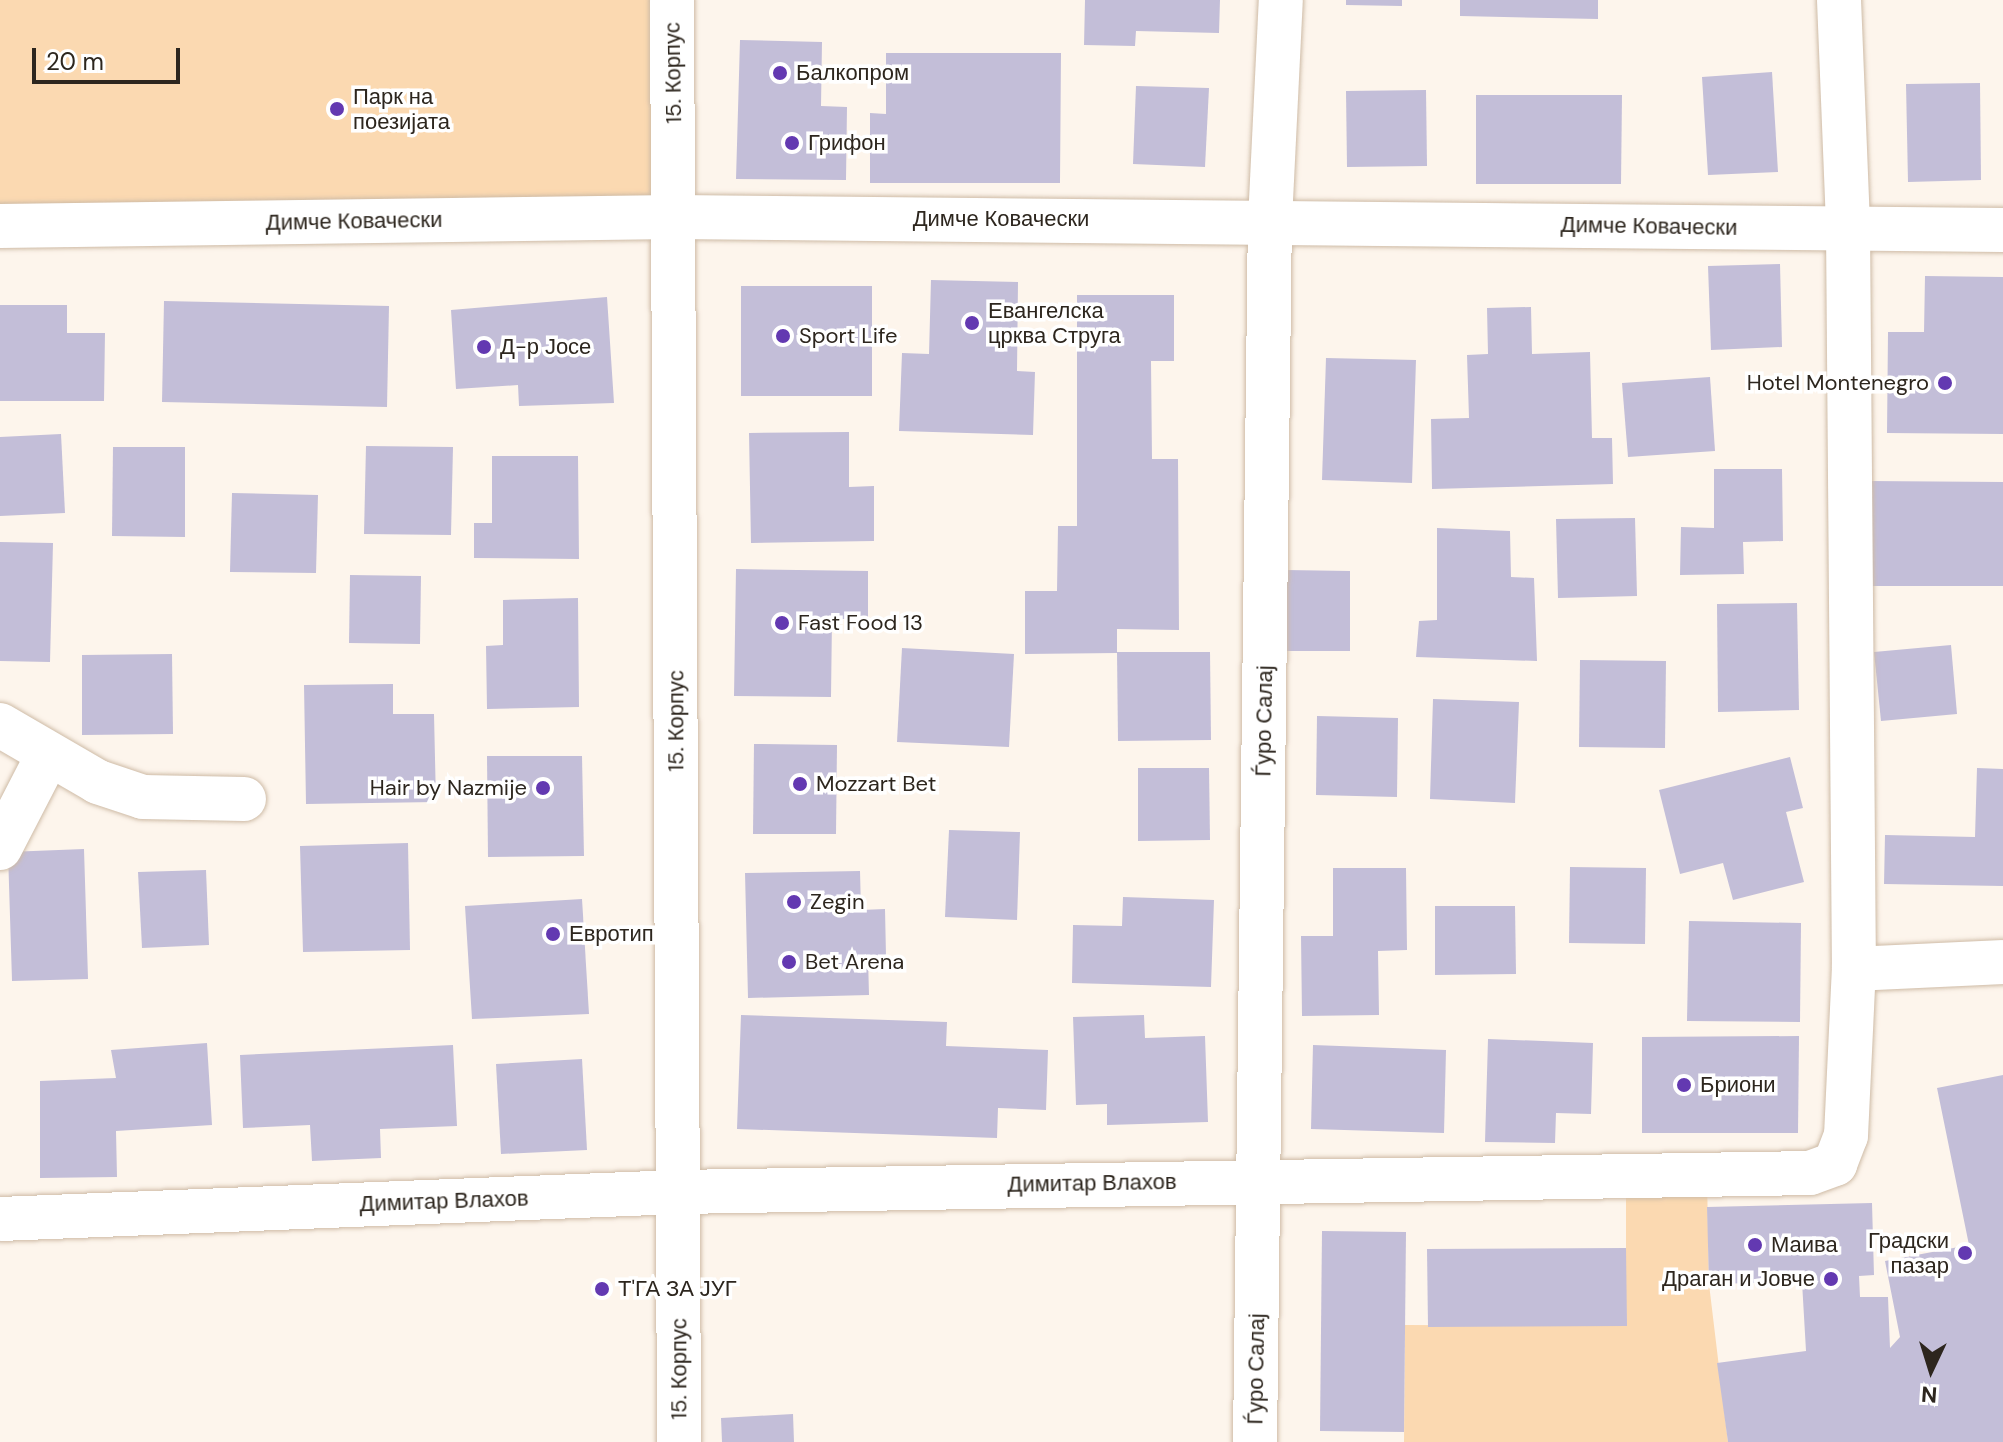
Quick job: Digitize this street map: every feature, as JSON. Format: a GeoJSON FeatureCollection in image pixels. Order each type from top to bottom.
{"type":"FeatureCollection","features":[{"type":"Feature","properties":{"kind":"street","name":"15. Корпус"},"geometry":{"type":"LineString","coordinates":[[672,0],[679,1442]]}},
{"type":"Feature","properties":{"kind":"street","name":"Ѓуро Салај"},"geometry":{"type":"LineString","coordinates":[[1255,1442],[1270,221],[1281,0]]}},
{"type":"Feature","properties":{"kind":"street"},"geometry":{"type":"LineString","coordinates":[[1839,0],[1848,228],[1854,969],[2003,962]]}},
{"type":"Feature","properties":{"kind":"street","name":"Димче Ковачески"},"geometry":{"type":"LineString","coordinates":[[0,226],[675,217],[2003,230]]}},
{"type":"Feature","properties":{"kind":"street"},"geometry":{"type":"LineString","coordinates":[[0,725],[98,782],[143,797],[244,799]]}},
{"type":"Feature","properties":{"kind":"street"},"geometry":{"type":"LineString","coordinates":[[0,848],[48,755]]}},
{"type":"Feature","properties":{"kind":"street","name":"Димитар Влахов"},"geometry":{"type":"LineString","coordinates":[[0,1219],[678,1192],[1259,1180],[1639,1179],[1824,1171],[1835,1164],[1846,1136],[1854,969]]}},
{"type":"Feature","properties":{"kind":"shaded area","name":"Парк на поезијата"},"geometry":{"type":"Polygon","coordinates":[[[0,0],[672,0],[675,217],[0,226],[0,0]]]}},
{"type":"Feature","properties":{"kind":"shaded area"},"geometry":{"type":"Polygon","coordinates":[[[1707,1178],[1709,1284],[1728,1442],[1404,1442],[1405,1325],[1626,1326],[1626,1179],[1707,1178]]]}},
{"type":"Feature","properties":{"kind":"building"},"geometry":{"type":"Polygon","coordinates":[[[1085,0],[1220,0],[1219,33],[1136,31],[1135,46],[1084,45],[1085,0]]]}},
{"type":"Feature","properties":{"kind":"building"},"geometry":{"type":"Polygon","coordinates":[[[1346,0],[1402,0],[1402,6],[1346,5],[1346,0]]]}},
{"type":"Feature","properties":{"kind":"building"},"geometry":{"type":"Polygon","coordinates":[[[1460,0],[1598,0],[1598,19],[1460,16],[1460,0]]]}},
{"type":"Feature","properties":{"kind":"building","name":"Грифон"},"geometry":{"type":"Polygon","coordinates":[[[740,40],[822,42],[821,106],[847,107],[846,180],[736,179],[740,40]]]}},
{"type":"Feature","properties":{"kind":"building"},"geometry":{"type":"Polygon","coordinates":[[[886,53],[1061,53],[1060,183],[870,183],[870,113],[886,114],[886,53]]]}},
{"type":"Feature","properties":{"kind":"building"},"geometry":{"type":"Polygon","coordinates":[[[1772,72],[1778,172],[1708,175],[1702,77],[1772,72]]]}},
{"type":"Feature","properties":{"kind":"building"},"geometry":{"type":"Polygon","coordinates":[[[1980,83],[1981,180],[1908,182],[1906,84],[1980,83]]]}},
{"type":"Feature","properties":{"kind":"building"},"geometry":{"type":"Polygon","coordinates":[[[1136,86],[1209,88],[1205,167],[1133,164],[1136,86]]]}},
{"type":"Feature","properties":{"kind":"building"},"geometry":{"type":"Polygon","coordinates":[[[1426,90],[1427,166],[1347,167],[1346,91],[1426,90]]]}},
{"type":"Feature","properties":{"kind":"building"},"geometry":{"type":"Polygon","coordinates":[[[1476,95],[1622,95],[1621,184],[1476,184],[1476,95]]]}},
{"type":"Feature","properties":{"kind":"building"},"geometry":{"type":"Polygon","coordinates":[[[1780,264],[1782,347],[1711,350],[1708,266],[1780,264]]]}},
{"type":"Feature","properties":{"kind":"building","name":"Hotel Montenegro"},"geometry":{"type":"Polygon","coordinates":[[[1925,276],[2003,277],[2003,434],[1887,433],[1888,332],[1924,332],[1925,276]]]}},
{"type":"Feature","properties":{"kind":"building"},"geometry":{"type":"Polygon","coordinates":[[[931,280],[1018,282],[1017,371],[1035,372],[1033,435],[899,431],[902,353],[929,354],[931,280]]]}},
{"type":"Feature","properties":{"kind":"building"},"geometry":{"type":"Polygon","coordinates":[[[741,286],[872,286],[872,396],[741,396],[741,286]]]}},
{"type":"Feature","properties":{"kind":"building"},"geometry":{"type":"Polygon","coordinates":[[[1077,295],[1174,295],[1174,361],[1151,361],[1152,459],[1178,459],[1179,630],[1117,629],[1117,653],[1025,654],[1025,591],[1057,591],[1058,526],[1077,526],[1077,295]]]}},
{"type":"Feature","properties":{"kind":"building"},"geometry":{"type":"Polygon","coordinates":[[[607,297],[614,403],[519,406],[518,385],[456,389],[451,310],[607,297]]]}},
{"type":"Feature","properties":{"kind":"building"},"geometry":{"type":"Polygon","coordinates":[[[164,301],[389,306],[387,407],[162,402],[164,301]]]}},
{"type":"Feature","properties":{"kind":"building"},"geometry":{"type":"Polygon","coordinates":[[[0,305],[67,305],[67,333],[105,333],[104,401],[0,401],[0,305]]]}},
{"type":"Feature","properties":{"kind":"building"},"geometry":{"type":"Polygon","coordinates":[[[1531,307],[1532,354],[1590,352],[1592,438],[1612,438],[1613,484],[1432,489],[1431,419],[1469,418],[1467,355],[1488,354],[1487,308],[1531,307]]]}},
{"type":"Feature","properties":{"kind":"building"},"geometry":{"type":"Polygon","coordinates":[[[1326,358],[1416,360],[1412,483],[1322,480],[1326,358]]]}},
{"type":"Feature","properties":{"kind":"building"},"geometry":{"type":"Polygon","coordinates":[[[1710,377],[1715,451],[1628,457],[1622,383],[1710,377]]]}},
{"type":"Feature","properties":{"kind":"building"},"geometry":{"type":"Polygon","coordinates":[[[849,432],[849,487],[874,486],[874,541],[751,543],[749,433],[849,432]]]}},
{"type":"Feature","properties":{"kind":"building"},"geometry":{"type":"Polygon","coordinates":[[[61,434],[65,513],[0,516],[0,437],[61,434]]]}},
{"type":"Feature","properties":{"kind":"building"},"geometry":{"type":"Polygon","coordinates":[[[366,446],[453,447],[451,535],[364,534],[366,446]]]}},
{"type":"Feature","properties":{"kind":"building"},"geometry":{"type":"Polygon","coordinates":[[[113,447],[185,447],[185,537],[112,536],[113,447]]]}},
{"type":"Feature","properties":{"kind":"building"},"geometry":{"type":"Polygon","coordinates":[[[492,456],[578,456],[579,559],[474,558],[474,523],[492,523],[492,456]]]}},
{"type":"Feature","properties":{"kind":"building"},"geometry":{"type":"Polygon","coordinates":[[[1714,469],[1782,469],[1783,541],[1743,542],[1744,574],[1680,575],[1681,527],[1714,528],[1714,469]]]}},
{"type":"Feature","properties":{"kind":"building"},"geometry":{"type":"Polygon","coordinates":[[[1867,481],[2003,482],[2003,586],[1867,586],[1867,481]]]}},
{"type":"Feature","properties":{"kind":"building"},"geometry":{"type":"Polygon","coordinates":[[[232,493],[318,495],[316,573],[230,572],[232,493]]]}},
{"type":"Feature","properties":{"kind":"building"},"geometry":{"type":"Polygon","coordinates":[[[1635,518],[1637,596],[1558,598],[1556,519],[1635,518]]]}},
{"type":"Feature","properties":{"kind":"building"},"geometry":{"type":"Polygon","coordinates":[[[1437,528],[1510,531],[1511,577],[1534,578],[1537,661],[1416,657],[1419,621],[1437,620],[1437,528]]]}},
{"type":"Feature","properties":{"kind":"building"},"geometry":{"type":"Polygon","coordinates":[[[0,542],[53,543],[50,662],[0,661],[0,542]]]}},
{"type":"Feature","properties":{"kind":"building"},"geometry":{"type":"Polygon","coordinates":[[[736,569],[868,571],[868,619],[832,619],[831,697],[734,696],[736,569]]]}},
{"type":"Feature","properties":{"kind":"building"},"geometry":{"type":"Polygon","coordinates":[[[1285,570],[1350,571],[1350,651],[1285,651],[1285,570]]]}},
{"type":"Feature","properties":{"kind":"building"},"geometry":{"type":"Polygon","coordinates":[[[350,575],[421,576],[420,644],[349,643],[350,575]]]}},
{"type":"Feature","properties":{"kind":"building"},"geometry":{"type":"Polygon","coordinates":[[[578,598],[579,707],[487,709],[486,646],[503,645],[503,600],[578,598]]]}},
{"type":"Feature","properties":{"kind":"building"},"geometry":{"type":"Polygon","coordinates":[[[1797,603],[1799,710],[1718,712],[1717,604],[1797,603]]]}},
{"type":"Feature","properties":{"kind":"building"},"geometry":{"type":"Polygon","coordinates":[[[1951,645],[1957,714],[1881,721],[1874,652],[1951,645]]]}},
{"type":"Feature","properties":{"kind":"building"},"geometry":{"type":"Polygon","coordinates":[[[902,648],[1014,654],[1009,747],[897,742],[902,648]]]}},
{"type":"Feature","properties":{"kind":"building"},"geometry":{"type":"Polygon","coordinates":[[[1117,652],[1210,652],[1211,740],[1118,741],[1117,652]]]}},
{"type":"Feature","properties":{"kind":"building"},"geometry":{"type":"Polygon","coordinates":[[[172,654],[173,734],[82,735],[82,655],[172,654]]]}},
{"type":"Feature","properties":{"kind":"building"},"geometry":{"type":"Polygon","coordinates":[[[1580,660],[1666,661],[1665,748],[1579,747],[1580,660]]]}},
{"type":"Feature","properties":{"kind":"building"},"geometry":{"type":"Polygon","coordinates":[[[393,684],[393,714],[434,714],[436,802],[306,804],[304,685],[393,684]]]}},
{"type":"Feature","properties":{"kind":"building"},"geometry":{"type":"Polygon","coordinates":[[[1433,699],[1519,702],[1515,803],[1430,799],[1433,699]]]}},
{"type":"Feature","properties":{"kind":"building"},"geometry":{"type":"Polygon","coordinates":[[[1317,716],[1398,718],[1397,797],[1316,795],[1317,716]]]}},
{"type":"Feature","properties":{"kind":"building"},"geometry":{"type":"Polygon","coordinates":[[[754,744],[837,745],[836,834],[753,834],[754,744]]]}},
{"type":"Feature","properties":{"kind":"building"},"geometry":{"type":"Polygon","coordinates":[[[487,756],[582,756],[584,856],[488,857],[487,756]]]}},
{"type":"Feature","properties":{"kind":"building"},"geometry":{"type":"Polygon","coordinates":[[[1790,757],[1803,808],[1786,812],[1804,882],[1733,900],[1723,863],[1680,874],[1659,790],[1790,757]]]}},
{"type":"Feature","properties":{"kind":"building"},"geometry":{"type":"Polygon","coordinates":[[[1138,768],[1209,768],[1210,840],[1138,841],[1138,768]]]}},
{"type":"Feature","properties":{"kind":"building"},"geometry":{"type":"Polygon","coordinates":[[[1977,768],[2003,769],[2003,886],[1884,884],[1885,835],[1975,837],[1977,768]]]}},
{"type":"Feature","properties":{"kind":"building"},"geometry":{"type":"Polygon","coordinates":[[[949,830],[1020,832],[1017,920],[945,917],[949,830]]]}},
{"type":"Feature","properties":{"kind":"building"},"geometry":{"type":"Polygon","coordinates":[[[408,843],[410,950],[303,952],[300,846],[408,843]]]}},
{"type":"Feature","properties":{"kind":"building"},"geometry":{"type":"Polygon","coordinates":[[[84,849],[88,979],[12,981],[8,852],[84,849]]]}},
{"type":"Feature","properties":{"kind":"building"},"geometry":{"type":"Polygon","coordinates":[[[1570,867],[1646,868],[1645,944],[1569,943],[1570,867]]]}},
{"type":"Feature","properties":{"kind":"building"},"geometry":{"type":"Polygon","coordinates":[[[1333,868],[1406,868],[1407,950],[1378,951],[1379,1015],[1302,1016],[1301,936],[1333,936],[1333,868]]]}},
{"type":"Feature","properties":{"kind":"building"},"geometry":{"type":"Polygon","coordinates":[[[206,870],[209,945],[142,948],[138,872],[206,870]]]}},
{"type":"Feature","properties":{"kind":"building"},"geometry":{"type":"Polygon","coordinates":[[[860,871],[861,910],[885,909],[886,956],[868,957],[869,995],[748,998],[745,873],[860,871]]]}},
{"type":"Feature","properties":{"kind":"building"},"geometry":{"type":"Polygon","coordinates":[[[1123,897],[1214,900],[1211,987],[1072,983],[1073,925],[1122,926],[1123,897]]]}},
{"type":"Feature","properties":{"kind":"building"},"geometry":{"type":"Polygon","coordinates":[[[582,899],[589,1014],[472,1019],[465,906],[582,899]]]}},
{"type":"Feature","properties":{"kind":"building"},"geometry":{"type":"Polygon","coordinates":[[[1435,906],[1515,906],[1516,974],[1435,975],[1435,906]]]}},
{"type":"Feature","properties":{"kind":"building"},"geometry":{"type":"Polygon","coordinates":[[[1689,921],[1801,923],[1800,1022],[1687,1021],[1689,921]]]}},
{"type":"Feature","properties":{"kind":"building"},"geometry":{"type":"Polygon","coordinates":[[[741,1015],[947,1022],[946,1046],[1048,1050],[1046,1110],[998,1108],[997,1138],[737,1129],[741,1015]]]}},
{"type":"Feature","properties":{"kind":"building"},"geometry":{"type":"Polygon","coordinates":[[[1144,1015],[1145,1038],[1205,1036],[1208,1122],[1107,1125],[1107,1104],[1076,1105],[1073,1017],[1144,1015]]]}},
{"type":"Feature","properties":{"kind":"building"},"geometry":{"type":"Polygon","coordinates":[[[1799,1036],[1798,1133],[1642,1133],[1642,1037],[1799,1036]]]}},
{"type":"Feature","properties":{"kind":"building"},"geometry":{"type":"Polygon","coordinates":[[[1488,1039],[1593,1043],[1591,1114],[1556,1113],[1555,1143],[1485,1142],[1488,1039]]]}},
{"type":"Feature","properties":{"kind":"building"},"geometry":{"type":"Polygon","coordinates":[[[207,1043],[212,1125],[116,1131],[117,1177],[40,1178],[40,1081],[116,1078],[111,1050],[207,1043]]]}},
{"type":"Feature","properties":{"kind":"building"},"geometry":{"type":"Polygon","coordinates":[[[453,1045],[457,1126],[380,1129],[381,1158],[312,1161],[310,1125],[243,1128],[240,1055],[453,1045]]]}},
{"type":"Feature","properties":{"kind":"building"},"geometry":{"type":"Polygon","coordinates":[[[1313,1045],[1446,1050],[1444,1133],[1311,1129],[1313,1045]]]}},
{"type":"Feature","properties":{"kind":"building"},"geometry":{"type":"Polygon","coordinates":[[[582,1059],[587,1150],[501,1154],[496,1064],[582,1059]]]}},
{"type":"Feature","properties":{"kind":"building"},"geometry":{"type":"Polygon","coordinates":[[[2003,1075],[2003,1442],[1728,1442],[1717,1363],[1806,1351],[1802,1282],[1709,1284],[1707,1207],[1872,1203],[1874,1275],[1859,1276],[1860,1297],[1888,1297],[1890,1348],[1900,1337],[1885,1261],[1969,1245],[1937,1088],[2003,1075]]]}},
{"type":"Feature","properties":{"kind":"building"},"geometry":{"type":"Polygon","coordinates":[[[1322,1231],[1406,1232],[1404,1432],[1320,1431],[1322,1231]]]}},
{"type":"Feature","properties":{"kind":"building"},"geometry":{"type":"Polygon","coordinates":[[[1626,1248],[1627,1326],[1428,1327],[1427,1249],[1626,1248]]]}},
{"type":"Feature","properties":{"kind":"building"},"geometry":{"type":"Polygon","coordinates":[[[793,1414],[794,1442],[722,1442],[721,1418],[793,1414]]]}},
{"type":"Feature","properties":{"kind":"place","name":"Балкопром"},"geometry":{"type":"Point","coordinates":[780,73]}},
{"type":"Feature","properties":{"kind":"place","name":"Парк на поезијата"},"geometry":{"type":"Point","coordinates":[337,109]}},
{"type":"Feature","properties":{"kind":"place","name":"Грифон"},"geometry":{"type":"Point","coordinates":[792,143]}},
{"type":"Feature","properties":{"kind":"place","name":"Евангелска црква Струга"},"geometry":{"type":"Point","coordinates":[972,323]}},
{"type":"Feature","properties":{"kind":"place","name":"Sport Life"},"geometry":{"type":"Point","coordinates":[783,336]}},
{"type":"Feature","properties":{"kind":"place","name":"Д-р Јосе"},"geometry":{"type":"Point","coordinates":[484,347]}},
{"type":"Feature","properties":{"kind":"place","name":"Hotel Montenegro"},"geometry":{"type":"Point","coordinates":[1945,383]}},
{"type":"Feature","properties":{"kind":"place","name":"Fast Food 13"},"geometry":{"type":"Point","coordinates":[782,623]}},
{"type":"Feature","properties":{"kind":"place","name":"Mozzart Bet"},"geometry":{"type":"Point","coordinates":[800,784]}},
{"type":"Feature","properties":{"kind":"place","name":"Hair by Nazmije"},"geometry":{"type":"Point","coordinates":[543,788]}},
{"type":"Feature","properties":{"kind":"place","name":"Zegin"},"geometry":{"type":"Point","coordinates":[794,902]}},
{"type":"Feature","properties":{"kind":"place","name":"Евротип"},"geometry":{"type":"Point","coordinates":[553,934]}},
{"type":"Feature","properties":{"kind":"place","name":"Bet Arena"},"geometry":{"type":"Point","coordinates":[789,962]}},
{"type":"Feature","properties":{"kind":"place","name":"Бриони"},"geometry":{"type":"Point","coordinates":[1684,1085]}},
{"type":"Feature","properties":{"kind":"place","name":"Маива"},"geometry":{"type":"Point","coordinates":[1755,1245]}},
{"type":"Feature","properties":{"kind":"place","name":"Градски пазар"},"geometry":{"type":"Point","coordinates":[1965,1253]}},
{"type":"Feature","properties":{"kind":"place","name":"Драган и Јовче"},"geometry":{"type":"Point","coordinates":[1831,1279]}},
{"type":"Feature","properties":{"kind":"place","name":"Т'ГА ЗА ЈУГ"},"geometry":{"type":"Point","coordinates":[602,1289]}}]}
